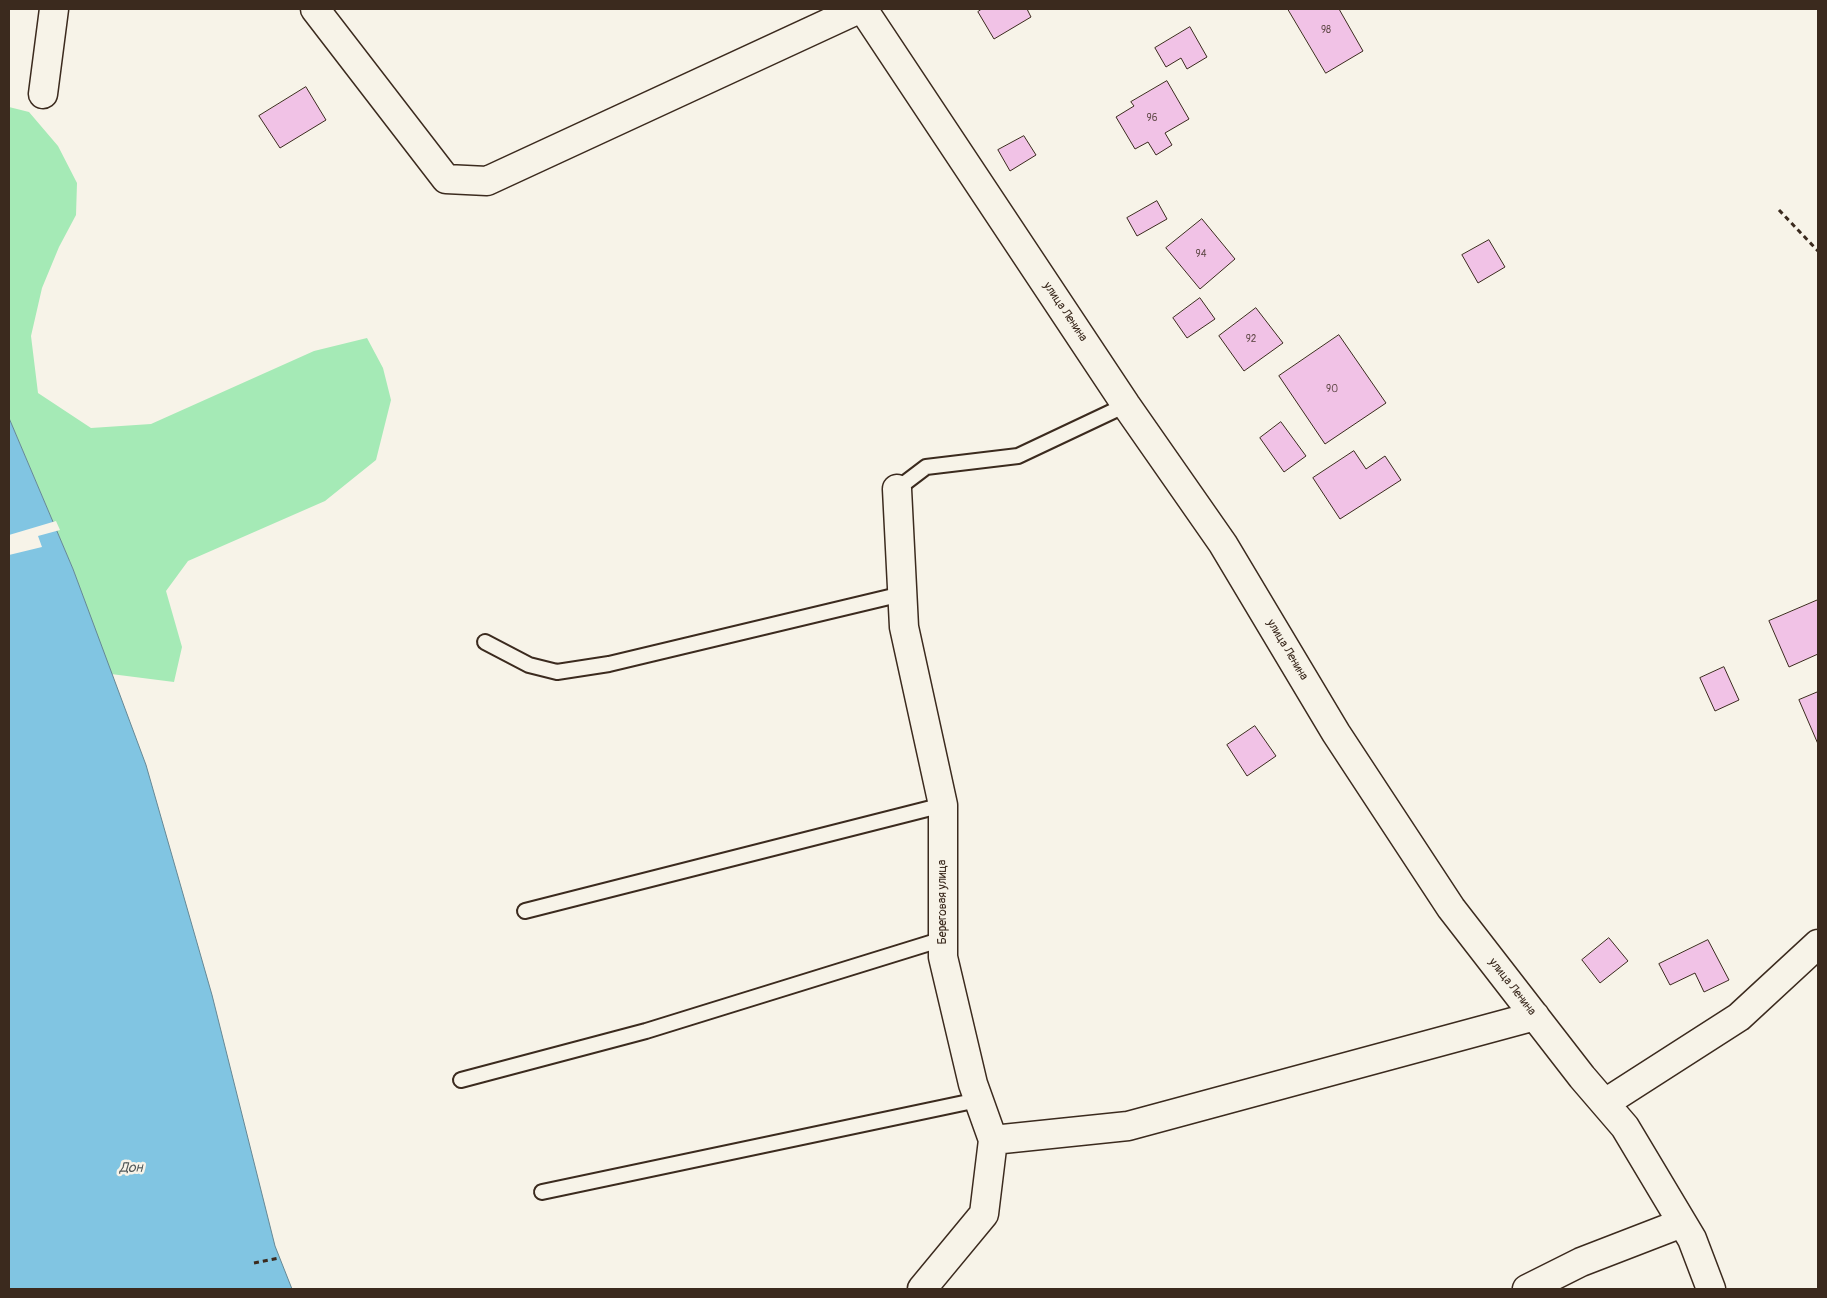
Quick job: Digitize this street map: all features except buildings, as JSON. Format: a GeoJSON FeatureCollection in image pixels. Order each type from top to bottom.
{"type":"FeatureCollection","features":[{"type":"Feature","properties":{"kind":"street"},"geometry":{"type":"LineString","coordinates":[[43,94],[54,9]]}},
{"type":"Feature","properties":{"kind":"street"},"geometry":{"type":"LineString","coordinates":[[315,9],[446,179],[487,181],[861,9]]}},
{"type":"Feature","properties":{"kind":"street","name":"улица Ленина"},"geometry":{"type":"LineString","coordinates":[[861,9],[1126,404],[1223,544],[1336,733],[1451,908],[1625,1127],[1692,1239],[1711,1289]]}},
{"type":"Feature","properties":{"kind":"street","name":"Береговая улица"},"geometry":{"type":"LineString","coordinates":[[897,489],[904,627],[943,806],[943,957],[973,1084],[993,1140],[984,1214],[922,1289]]}},
{"type":"Feature","properties":{"kind":"street"},"geometry":{"type":"LineString","coordinates":[[1605,1103],[1738,1017],[1818,944]]}},
{"type":"Feature","properties":{"kind":"street"},"geometry":{"type":"LineString","coordinates":[[993,1140],[1128,1126],[1535,1016]]}},
{"type":"Feature","properties":{"kind":"street"},"geometry":{"type":"LineString","coordinates":[[1527,1289],[1581,1262],[1682,1223]]}},
{"type":"Feature","properties":{"kind":"lane"},"geometry":{"type":"LineString","coordinates":[[897,489],[926,467],[1018,456],[1126,404]]}},
{"type":"Feature","properties":{"kind":"lane"},"geometry":{"type":"LineString","coordinates":[[485,642],[529,665],[557,672],[609,664],[902,594]]}},
{"type":"Feature","properties":{"kind":"lane"},"geometry":{"type":"LineString","coordinates":[[525,911],[943,806]]}},
{"type":"Feature","properties":{"kind":"lane"},"geometry":{"type":"LineString","coordinates":[[461,1080],[646,1031],[944,938]]}},
{"type":"Feature","properties":{"kind":"lane"},"geometry":{"type":"LineString","coordinates":[[542,1192],[978,1100]]}},
{"type":"Feature","properties":{"kind":"path"},"geometry":{"type":"LineString","coordinates":[[1779,210],[1818,251]]}},
{"type":"Feature","properties":{"kind":"path"},"geometry":{"type":"LineString","coordinates":[[254,1262],[279,1258]]}},
{"type":"Feature","properties":{"kind":"green space"},"geometry":{"type":"Polygon","coordinates":[[[9,107],[29,112],[58,146],[77,183],[76,215],[59,247],[42,288],[31,336],[38,393],[91,428],[151,424],[314,351],[367,338],[383,368],[391,400],[376,460],[325,501],[188,561],[166,591],[182,647],[174,682],[111,674],[73,569],[9,418],[9,107]]]}},
{"type":"Feature","properties":{"kind":"water","name":"Дон"},"geometry":{"type":"Polygon","coordinates":[[[9,418],[73,569],[146,765],[212,995],[275,1246],[292,1289],[9,1289],[9,418]]]}},
{"type":"Feature","properties":{"kind":"pier"},"geometry":{"type":"Polygon","coordinates":[[[56,521],[60,530],[38,536],[42,547],[9,555],[9,535],[56,521]]]}}]}
